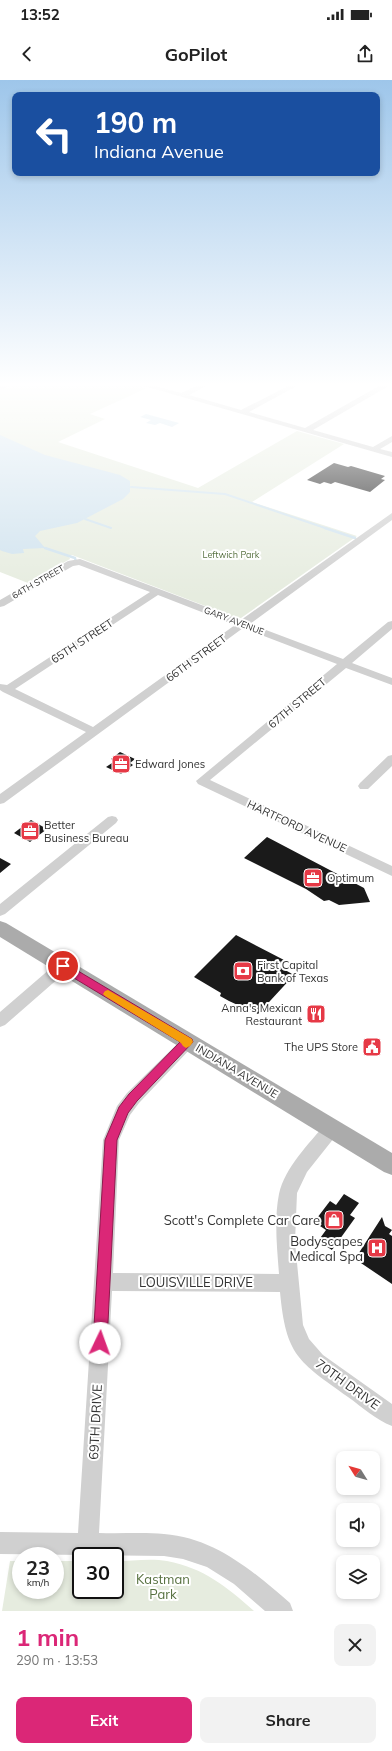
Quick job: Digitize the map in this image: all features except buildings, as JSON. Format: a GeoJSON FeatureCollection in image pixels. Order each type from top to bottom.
{"type":"FeatureCollection","features":[{"type":"Feature","properties":{"kind":"main road","name":"INDIANA AVENUE"},"geometry":{"type":"LineString","coordinates":[[0,928],[392,1165]]}},
{"type":"Feature","properties":{"kind":"street","name":"66TH STREET"},"geometry":{"type":"LineString","coordinates":[[0,800],[392,516]]}},
{"type":"Feature","properties":{"kind":"street","name":"GARY AVENUE"},"geometry":{"type":"LineString","coordinates":[[76,561],[158,591],[392,682]]}},
{"type":"Feature","properties":{"kind":"street","name":"64TH STREET"},"geometry":{"type":"LineString","coordinates":[[0,604],[76,561]]}},
{"type":"Feature","properties":{"kind":"street","name":"65TH STREET"},"geometry":{"type":"LineString","coordinates":[[3,688],[158,591]]}},
{"type":"Feature","properties":{"kind":"street","name":"67TH STREET"},"geometry":{"type":"LineString","coordinates":[[202,781],[392,624]]}},
{"type":"Feature","properties":{"kind":"street"},"geometry":{"type":"LineString","coordinates":[[3,688],[94,732]]}},
{"type":"Feature","properties":{"kind":"street"},"geometry":{"type":"LineString","coordinates":[[364,786],[392,759]]}},
{"type":"Feature","properties":{"kind":"street","name":"HARTFORD AVENUE"},"geometry":{"type":"LineString","coordinates":[[202,781],[392,871]]}},
{"type":"Feature","properties":{"kind":"street"},"geometry":{"type":"LineString","coordinates":[[0,911],[112,820]]}},
{"type":"Feature","properties":{"kind":"street"},"geometry":{"type":"LineString","coordinates":[[0,1021],[63,966]]}},
{"type":"Feature","properties":{"kind":"street","name":"69TH DRIVE"},"geometry":{"type":"LineString","coordinates":[[88,1544],[111,1140],[123,1111],[133,1098],[188,1042]]}},
{"type":"Feature","properties":{"kind":"street","name":"70TH DRIVE"},"geometry":{"type":"LineString","coordinates":[[332,1128],[308,1158],[296,1177],[288,1194],[286,1212],[288,1283],[296,1334],[309,1355],[324,1368],[392,1416]]}},
{"type":"Feature","properties":{"kind":"street","name":"LOUISVILLE DRIVE"},"geometry":{"type":"LineString","coordinates":[[104,1282],[196,1281],[288,1283]]}},
{"type":"Feature","properties":{"kind":"street"},"geometry":{"type":"LineString","coordinates":[[0,1543],[164,1545],[199,1551],[224,1563],[282,1611]]}},
{"type":"Feature","properties":{"kind":"green space","name":"Leftwich Park"},"geometry":{"type":"Polygon","coordinates":[[[0,453],[93,453],[198,488],[258,453],[329,453],[252,502],[357,536],[241,618],[234,617],[72,555],[69,556],[70,559],[28,583],[0,572],[0,453]]]}},
{"type":"Feature","properties":{"kind":"green space","name":"Kastman Park"},"geometry":{"type":"Polygon","coordinates":[[[161,1560],[180,1564],[204,1574],[224,1586],[254,1611],[2,1611],[10,1561],[12,1561],[12,1599],[64,1599],[64,1561],[72,1561],[72,1599],[124,1599],[124,1561],[161,1560]]]}},
{"type":"Feature","properties":{"kind":"water"},"geometry":{"type":"Polygon","coordinates":[[[0,453],[42,453],[120,475],[130,481],[130,492],[123,499],[77,523],[40,531],[35,536],[45,548],[23,549],[24,553],[12,554],[0,550],[0,453]]]}},
{"type":"Feature","properties":{"kind":"waterway"},"geometry":{"type":"LineString","coordinates":[[131,487],[225,494],[328,529]]}},
{"type":"Feature","properties":{"kind":"waterway"},"geometry":{"type":"LineString","coordinates":[[85,519],[111,528]]}},
{"type":"Feature","properties":{"kind":"waterway"},"geometry":{"type":"LineString","coordinates":[[328,529],[355,538]]}},
{"type":"Feature","properties":{"kind":"waterway"},"geometry":{"type":"LineString","coordinates":[[45,548],[75,558],[76,563]]}},
{"type":"Feature","properties":{"kind":"slow traffic"},"geometry":{"type":"LineString","coordinates":[[108,994],[188,1042],[186,1043]]}},
{"type":"Feature","properties":{"kind":"place","name":"Edward Jones"},"geometry":{"type":"Point","coordinates":[121,764]}},
{"type":"Feature","properties":{"kind":"place","name":"Better Business Bureau"},"geometry":{"type":"Point","coordinates":[30,831]}},
{"type":"Feature","properties":{"kind":"place","name":"Optimum"},"geometry":{"type":"Point","coordinates":[313,878]}},
{"type":"Feature","properties":{"kind":"place","name":"First Capital Bank of Texas"},"geometry":{"type":"Point","coordinates":[243,971]}},
{"type":"Feature","properties":{"kind":"place","name":"Anna's Mexican Restaurant"},"geometry":{"type":"Point","coordinates":[316,1014]}},
{"type":"Feature","properties":{"kind":"place","name":"The UPS Store"},"geometry":{"type":"Point","coordinates":[372,1047]}},
{"type":"Feature","properties":{"kind":"place","name":"Scott's Complete Car Care"},"geometry":{"type":"Point","coordinates":[334,1220]}},
{"type":"Feature","properties":{"kind":"place","name":"Bodyscapes Medical Spa"},"geometry":{"type":"Point","coordinates":[377,1248]}},
{"type":"Feature","properties":{"kind":"route"},"geometry":{"type":"LineString","coordinates":[[63,966],[188,1042],[133,1098],[123,1111],[111,1140],[100,1343]]}}]}
